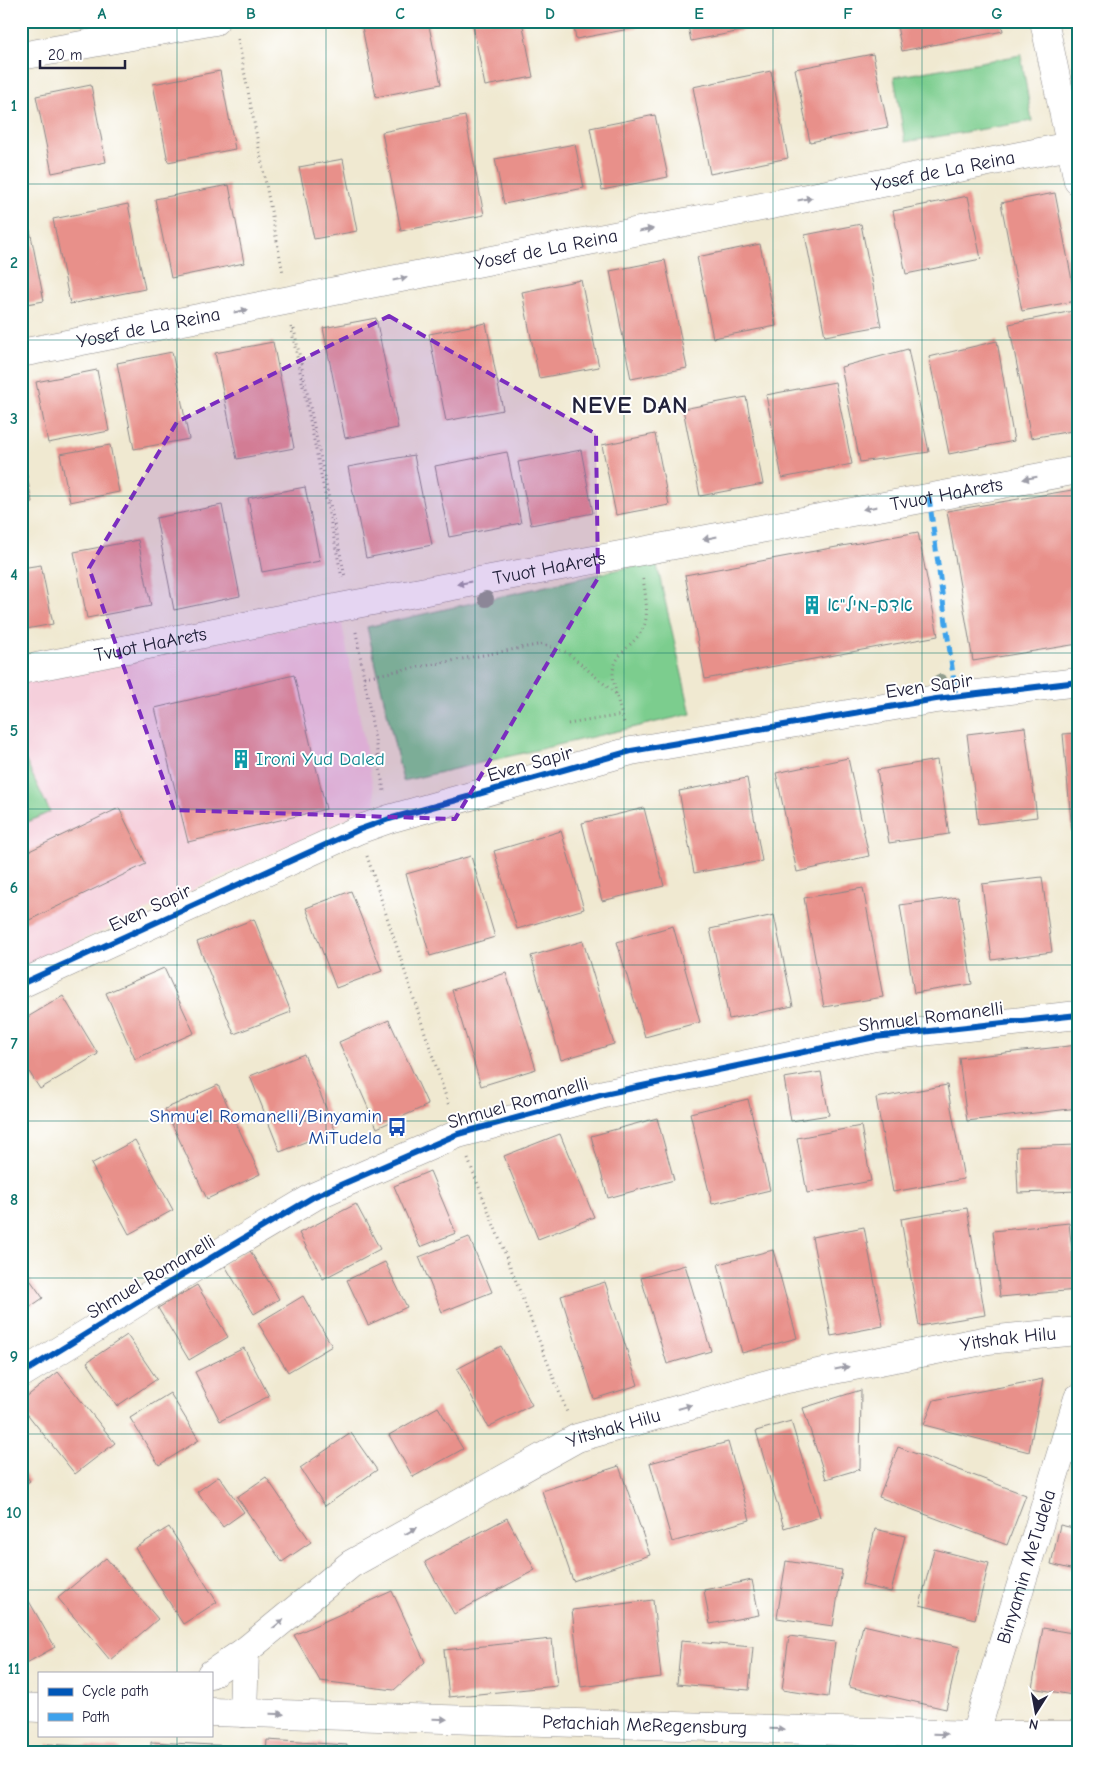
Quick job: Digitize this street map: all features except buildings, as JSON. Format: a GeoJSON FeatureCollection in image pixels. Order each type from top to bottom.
{"type":"FeatureCollection","features":[{"type":"Feature","properties":{"kind":"street"},"geometry":{"type":"LineString","coordinates":[[1044,21],[1078,181]]}},
{"type":"Feature","properties":{"kind":"street"},"geometry":{"type":"LineString","coordinates":[[21,56],[226,26]]}},
{"type":"Feature","properties":{"kind":"street","name":"Yosef de La Reina"},"geometry":{"type":"LineString","coordinates":[[21,353],[1070,146]]}},
{"type":"Feature","properties":{"kind":"street","name":"Tvuot HaArets"},"geometry":{"type":"LineString","coordinates":[[21,670],[351,605],[1078,470]]}},
{"type":"Feature","properties":{"kind":"street","name":"Even Sapir"},"geometry":{"type":"LineString","coordinates":[[21,984],[351,833],[389,819],[631,751],[936,699],[1078,682]]}},
{"type":"Feature","properties":{"kind":"street","name":"Shmuel Romanelli"},"geometry":{"type":"LineString","coordinates":[[21,1374],[315,1196],[458,1134],[604,1094],[875,1037],[1078,1015]]}},
{"type":"Feature","properties":{"kind":"street","name":"Yitshak Hilu"},"geometry":{"type":"LineString","coordinates":[[212,1673],[245,1651],[352,1564],[577,1438],[782,1380],[988,1340],[1078,1330]]}},
{"type":"Feature","properties":{"kind":"street","name":"Binyamin MeTudela"},"geometry":{"type":"LineString","coordinates":[[975,1735],[1078,1398]]}},
{"type":"Feature","properties":{"kind":"street"},"geometry":{"type":"LineString","coordinates":[[243,1713],[245,1651]]}},
{"type":"Feature","properties":{"kind":"street"},"geometry":{"type":"LineString","coordinates":[[21,1708],[38,1708]]}},
{"type":"Feature","properties":{"kind":"street","name":"Petachiah MeRegensburg"},"geometry":{"type":"LineString","coordinates":[[212,1712],[975,1735],[1078,1735]]}},
{"type":"Feature","properties":{"kind":"path"},"geometry":{"type":"LineString","coordinates":[[226,26],[288,301],[351,605],[389,819]]}},
{"type":"Feature","properties":{"kind":"path"},"geometry":{"type":"LineString","coordinates":[[568,724],[622,715],[612,673],[617,657],[634,641],[645,625],[646,596],[638,552]]}},
{"type":"Feature","properties":{"kind":"path"},"geometry":{"type":"LineString","coordinates":[[364,677],[543,644],[568,654],[616,694]]}},
{"type":"Feature","properties":{"kind":"highlighted area"},"geometry":{"type":"Polygon","coordinates":[[[389,316],[596,434],[598,578],[455,819],[174,810],[89,568],[177,422],[389,316]]]}},
{"type":"Feature","properties":{"kind":"shaded area"},"geometry":{"type":"Polygon","coordinates":[[[341,619],[377,808],[343,821],[21,968],[21,680],[341,619]]]}},
{"type":"Feature","properties":{"kind":"green space"},"geometry":{"type":"Polygon","coordinates":[[[1021,55],[1032,121],[905,142],[894,77],[1021,55]]]}},
{"type":"Feature","properties":{"kind":"green space"},"geometry":{"type":"Polygon","coordinates":[[[656,561],[691,714],[403,781],[367,627],[656,561]]]}},
{"type":"Feature","properties":{"kind":"green space"},"geometry":{"type":"Polygon","coordinates":[[[21,751],[50,812],[21,825],[21,751]]]}},
{"type":"Feature","properties":{"kind":"marked path"},"geometry":{"type":"LineString","coordinates":[[929,497],[956,697]]}},
{"type":"Feature","properties":{"kind":"cycle path"},"geometry":{"type":"LineString","coordinates":[[21,984],[358,830],[389,819],[631,751],[936,699],[1078,682]]}},
{"type":"Feature","properties":{"kind":"cycle path"},"geometry":{"type":"LineString","coordinates":[[21,1374],[315,1196],[458,1134],[604,1094],[875,1037],[1078,1015]]}},
{"type":"Feature","properties":{"kind":"place","name":"אדם-מיל\"א"},"geometry":{"type":"Point","coordinates":[812,605]}},
{"type":"Feature","properties":{"kind":"place","name":"Ironi Yud Daled"},"geometry":{"type":"Point","coordinates":[241,759]}},
{"type":"Feature","properties":{"kind":"place","name":"Shmu'el Romanelli/Binyamin MiTudela"},"geometry":{"type":"Point","coordinates":[397,1127]}},
{"type":"Feature","properties":{"kind":"district","name":"NEVE DAN"},"geometry":{"type":"Point","coordinates":[630,405]}}]}
